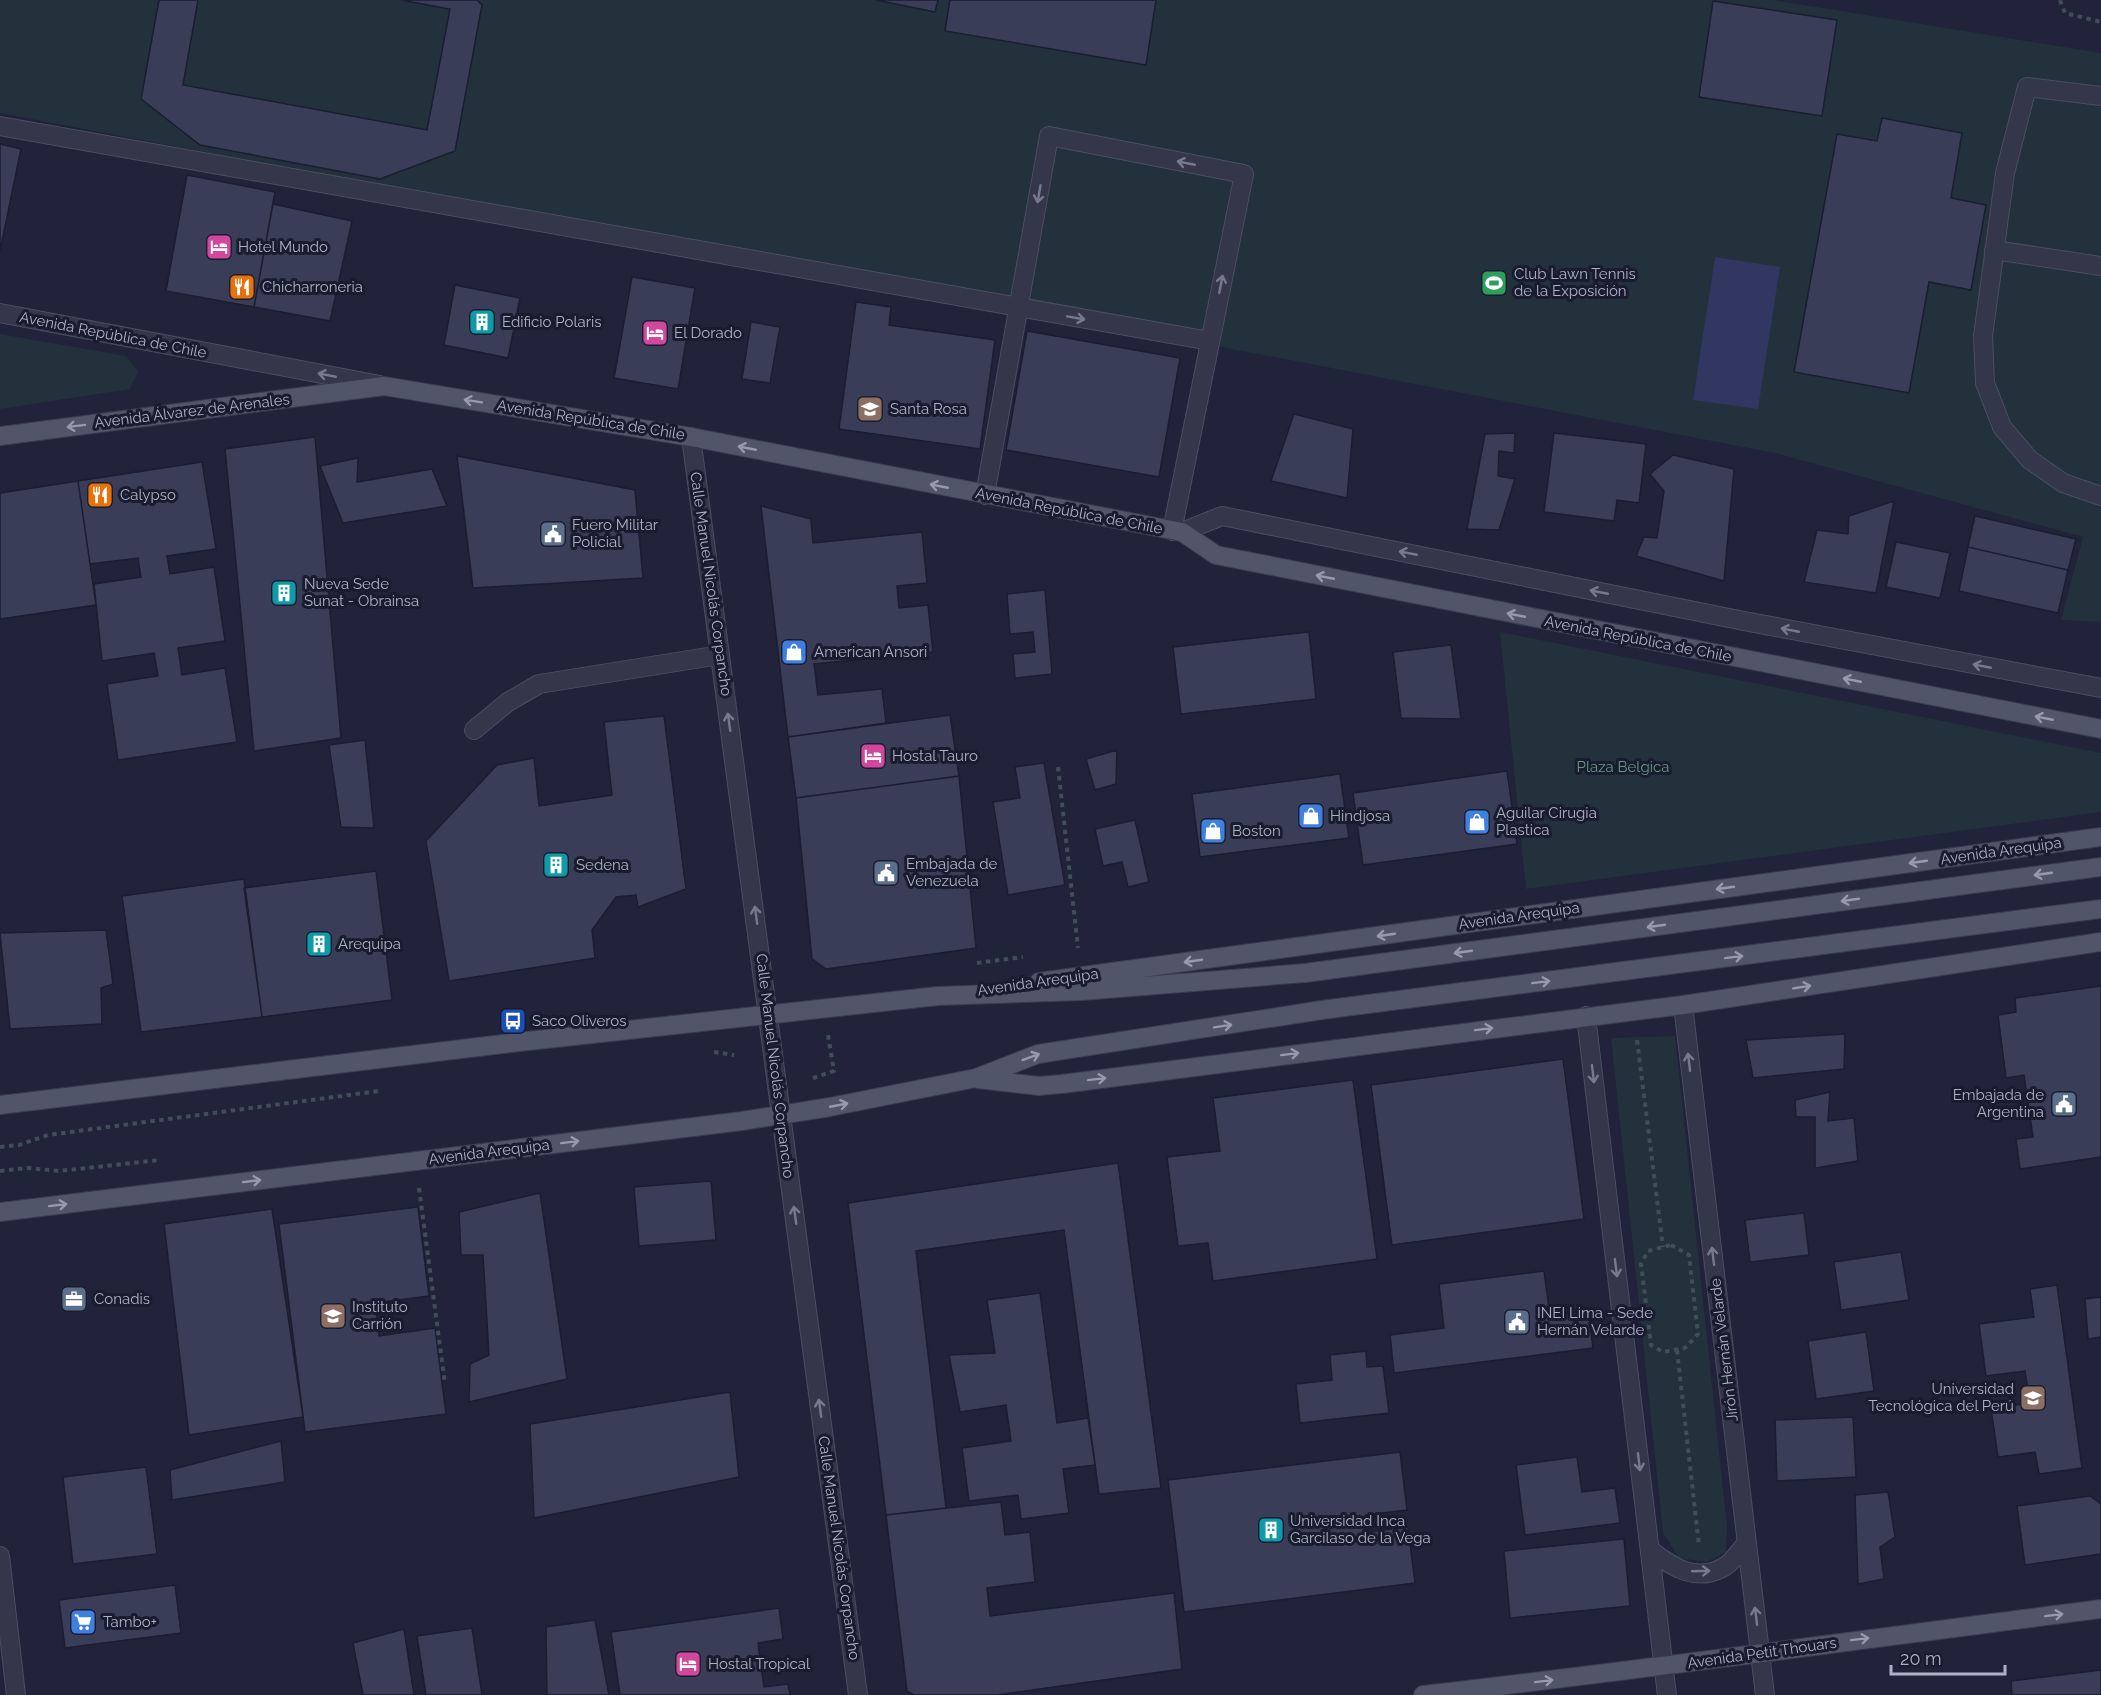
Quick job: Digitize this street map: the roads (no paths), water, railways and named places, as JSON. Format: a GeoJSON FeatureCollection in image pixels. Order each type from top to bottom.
{"type":"FeatureCollection","features":[{"type":"Feature","properties":{"kind":"main road","name":"Avenida República de Chile"},"geometry":{"type":"LineString","coordinates":[[384,386],[691,437],[1177,532],[1215,555],[2101,729]]}},
{"type":"Feature","properties":{"kind":"main road","name":"Avenida Álvarez de Arenales"},"geometry":{"type":"LineString","coordinates":[[0,436],[384,386]]}},
{"type":"Feature","properties":{"kind":"main road","name":"Avenida Arequipa"},"geometry":{"type":"LineString","coordinates":[[0,1106],[769,1014],[938,996],[2101,838]]}},
{"type":"Feature","properties":{"kind":"main road","name":"Avenida Arequipa"},"geometry":{"type":"LineString","coordinates":[[938,996],[1082,991],[1305,974],[2101,867]]}},
{"type":"Feature","properties":{"kind":"main road","name":"Avenida Arequipa"},"geometry":{"type":"LineString","coordinates":[[0,1212],[782,1115],[976,1078],[1038,1054],[1322,1010],[2101,909]]}},
{"type":"Feature","properties":{"kind":"main road","name":"Avenida Arequipa"},"geometry":{"type":"LineString","coordinates":[[976,1078],[1039,1086],[1062,1084],[1683,1005],[2101,942]]}},
{"type":"Feature","properties":{"kind":"main road","name":"Avenida Petit Thouars"},"geometry":{"type":"LineString","coordinates":[[1423,1695],[1664,1667],[1761,1652],[2101,1610]]}},
{"type":"Feature","properties":{"kind":"street"},"geometry":{"type":"LineString","coordinates":[[2101,96],[2027,87],[2005,173],[1983,336],[1985,383],[2002,427],[2030,460],[2063,483],[2101,496]]}},
{"type":"Feature","properties":{"kind":"street"},"geometry":{"type":"LineString","coordinates":[[0,126],[1210,341]]}},
{"type":"Feature","properties":{"kind":"street"},"geometry":{"type":"LineString","coordinates":[[985,495],[1049,136],[1244,174],[1210,341],[1177,532]]}},
{"type":"Feature","properties":{"kind":"street"},"geometry":{"type":"LineString","coordinates":[[1994,250],[2101,266]]}},
{"type":"Feature","properties":{"kind":"street","name":"Avenida República de Chile"},"geometry":{"type":"LineString","coordinates":[[0,313],[384,386]]}},
{"type":"Feature","properties":{"kind":"street","name":"Calle Manuel Nicolás Corpancho"},"geometry":{"type":"LineString","coordinates":[[691,437],[858,1695]]}},
{"type":"Feature","properties":{"kind":"street","name":"Avenida República de Chile"},"geometry":{"type":"LineString","coordinates":[[1177,532],[1222,516],[1744,621],[2101,688]]}},
{"type":"Feature","properties":{"kind":"street"},"geometry":{"type":"LineString","coordinates":[[474,730],[508,702],[539,684],[720,655]]}},
{"type":"Feature","properties":{"kind":"street","name":"Jirón Hernán Velarde"},"geometry":{"type":"LineString","coordinates":[[1683,1005],[1765,1695]]}},
{"type":"Feature","properties":{"kind":"street"},"geometry":{"type":"LineString","coordinates":[[1586,1016],[1667,1695]]}},
{"type":"Feature","properties":{"kind":"street"},"geometry":{"type":"LineString","coordinates":[[1650,1550],[1673,1568],[1702,1574],[1725,1566],[1747,1543]]}},
{"type":"Feature","properties":{"kind":"street"},"geometry":{"type":"LineString","coordinates":[[0,1556],[16,1695]]}},
{"type":"Feature","properties":{"kind":"water"},"geometry":{"type":"Polygon","coordinates":[[[1715,257],[1780,267],[1758,409],[1693,400],[1715,257]]]}},
{"type":"Feature","properties":{"kind":"place","name":"Hotel Mundo"},"geometry":{"type":"Point","coordinates":[219,247]}},
{"type":"Feature","properties":{"kind":"place","name":"Club Lawn Tennis de la Exposición"},"geometry":{"type":"Point","coordinates":[1494,283]}},
{"type":"Feature","properties":{"kind":"place","name":"Chicharroneria"},"geometry":{"type":"Point","coordinates":[242,287]}},
{"type":"Feature","properties":{"kind":"place","name":"Edificio Polaris"},"geometry":{"type":"Point","coordinates":[482,322]}},
{"type":"Feature","properties":{"kind":"place","name":"El Dorado"},"geometry":{"type":"Point","coordinates":[655,333]}},
{"type":"Feature","properties":{"kind":"place","name":"Santa Rosa"},"geometry":{"type":"Point","coordinates":[870,409]}},
{"type":"Feature","properties":{"kind":"place","name":"Calypso"},"geometry":{"type":"Point","coordinates":[100,495]}},
{"type":"Feature","properties":{"kind":"place","name":"Fuero Militar Policial"},"geometry":{"type":"Point","coordinates":[553,534]}},
{"type":"Feature","properties":{"kind":"place","name":"Nueva Sede Sunat - Obrainsa"},"geometry":{"type":"Point","coordinates":[284,593]}},
{"type":"Feature","properties":{"kind":"place","name":"American Ansori"},"geometry":{"type":"Point","coordinates":[794,652]}},
{"type":"Feature","properties":{"kind":"place","name":"Hostal Tauro"},"geometry":{"type":"Point","coordinates":[873,756]}},
{"type":"Feature","properties":{"kind":"place","name":"Hindjosa"},"geometry":{"type":"Point","coordinates":[1311,816]}},
{"type":"Feature","properties":{"kind":"place","name":"Aguilar Cirugia Plastica"},"geometry":{"type":"Point","coordinates":[1477,822]}},
{"type":"Feature","properties":{"kind":"place","name":"Boston"},"geometry":{"type":"Point","coordinates":[1213,831]}},
{"type":"Feature","properties":{"kind":"place","name":"Sedena"},"geometry":{"type":"Point","coordinates":[556,865]}},
{"type":"Feature","properties":{"kind":"place","name":"Embajada de Venezuela"},"geometry":{"type":"Point","coordinates":[886,873]}},
{"type":"Feature","properties":{"kind":"place","name":"Arequipa"},"geometry":{"type":"Point","coordinates":[319,944]}},
{"type":"Feature","properties":{"kind":"place","name":"Saco Oliveros"},"geometry":{"type":"Point","coordinates":[513,1021]}},
{"type":"Feature","properties":{"kind":"place","name":"Embajada de Argentina"},"geometry":{"type":"Point","coordinates":[2064,1104]}},
{"type":"Feature","properties":{"kind":"place","name":"Conadis"},"geometry":{"type":"Point","coordinates":[74,1299]}},
{"type":"Feature","properties":{"kind":"place","name":"Instituto Carrión"},"geometry":{"type":"Point","coordinates":[333,1316]}},
{"type":"Feature","properties":{"kind":"place","name":"INEI Lima - Sede Hernán Velarde"},"geometry":{"type":"Point","coordinates":[1517,1322]}},
{"type":"Feature","properties":{"kind":"place","name":"Universidad Tecnológica del Perú"},"geometry":{"type":"Point","coordinates":[2033,1398]}},
{"type":"Feature","properties":{"kind":"place","name":"Universidad Inca Garcilaso de la Vega"},"geometry":{"type":"Point","coordinates":[1271,1530]}},
{"type":"Feature","properties":{"kind":"place","name":"Tambo+"},"geometry":{"type":"Point","coordinates":[83,1622]}},
{"type":"Feature","properties":{"kind":"place","name":"Hostal Tropical"},"geometry":{"type":"Point","coordinates":[688,1664]}},
{"type":"Feature","properties":{"kind":"park label","name":"Plaza Belgica"},"geometry":{"type":"Point","coordinates":[1623,767]}}]}
